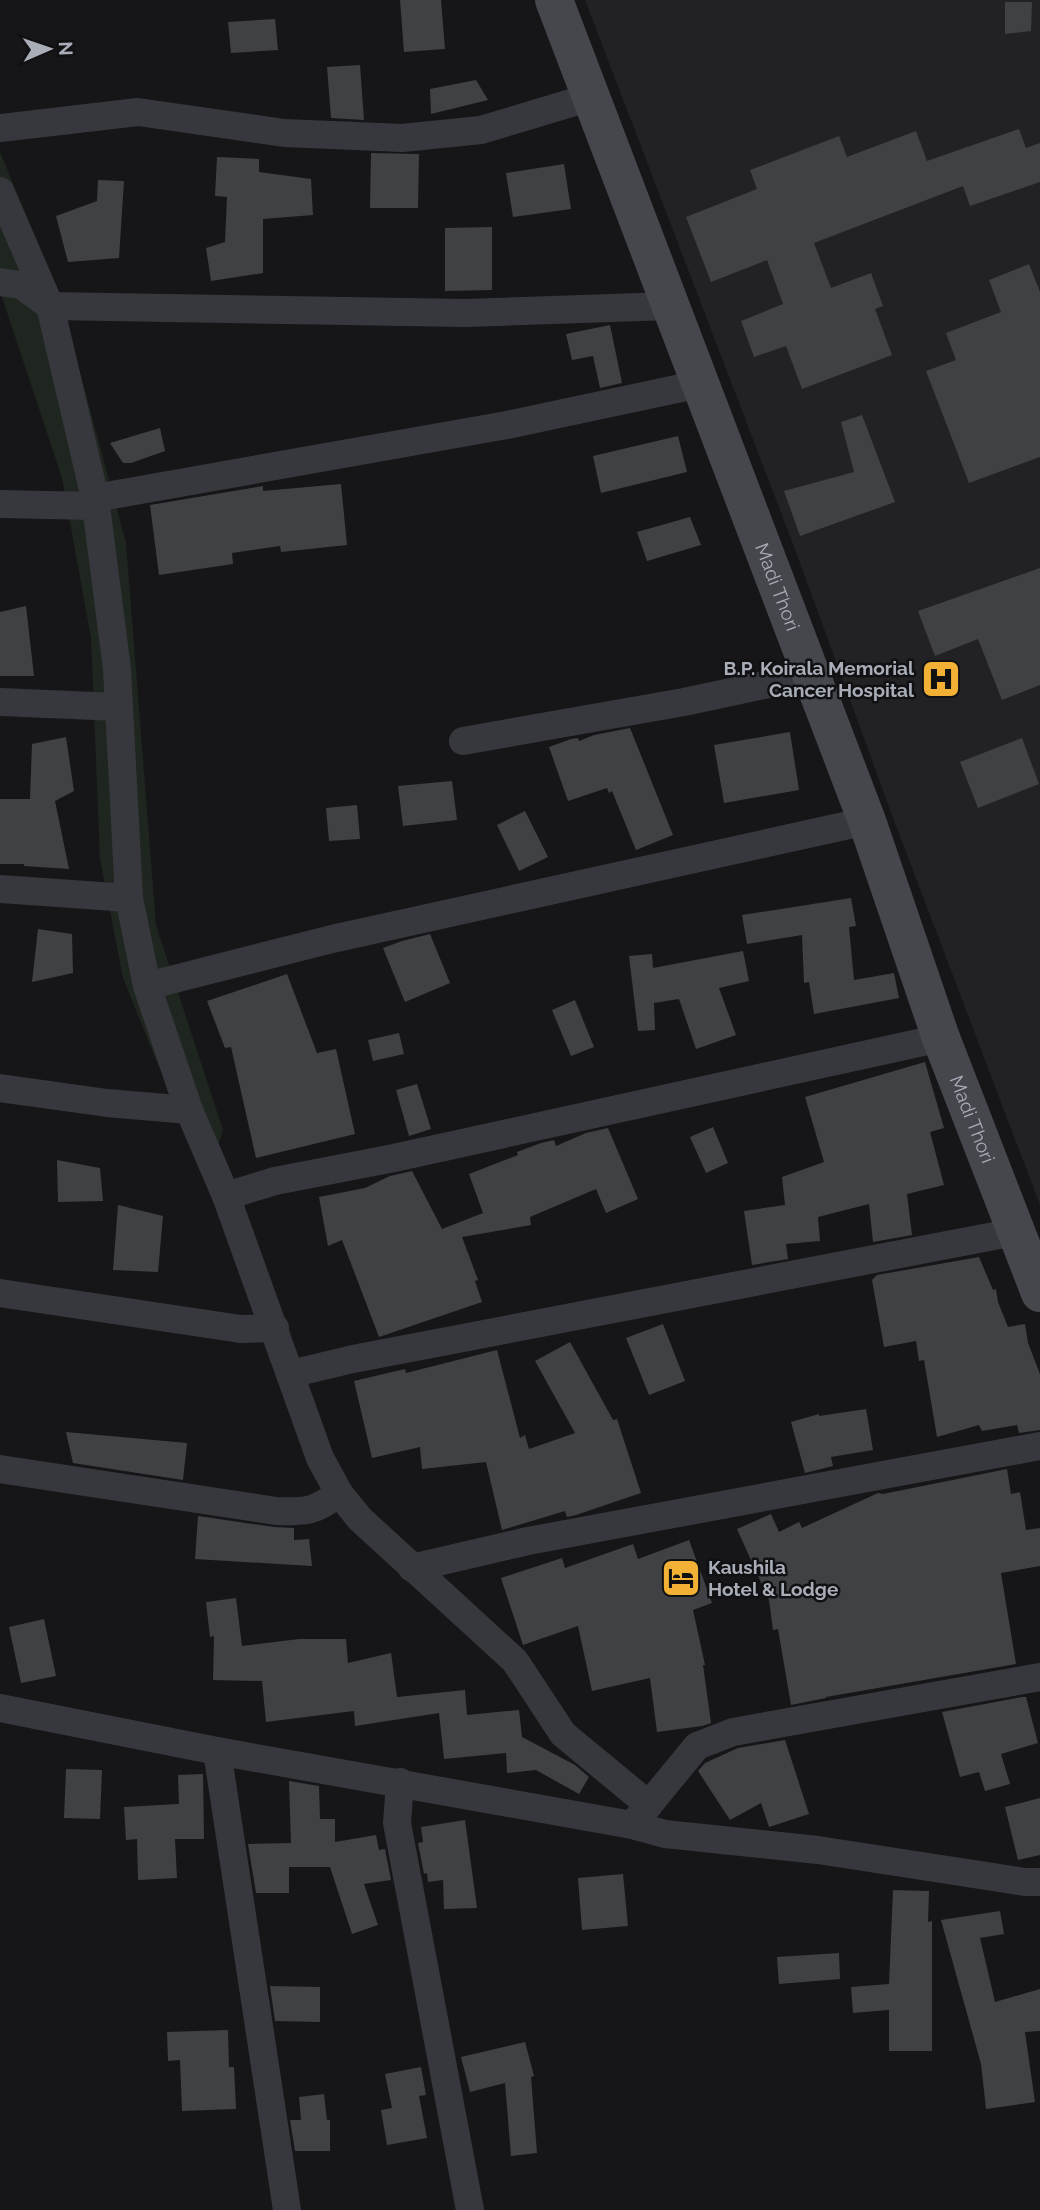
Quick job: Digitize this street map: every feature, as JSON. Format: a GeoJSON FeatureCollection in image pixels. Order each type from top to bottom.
{"type":"FeatureCollection","features":[{"type":"Feature","properties":{"kind":"main road","name":"Madi Thori"},"geometry":{"type":"LineString","coordinates":[[554,0],[867,821],[941,1038],[1040,1293]]}},
{"type":"Feature","properties":{"kind":"street"},"geometry":{"type":"LineString","coordinates":[[0,128],[138,112],[284,133],[402,138],[481,130],[591,97]]}},
{"type":"Feature","properties":{"kind":"street"},"geometry":{"type":"LineString","coordinates":[[0,191],[50,306],[95,502],[117,669],[129,898],[147,986],[189,1110],[226,1196],[320,1458],[339,1493],[360,1519],[515,1661],[563,1734],[640,1815],[665,1834],[818,1850],[1025,1882],[1040,1882]]}},
{"type":"Feature","properties":{"kind":"street"},"geometry":{"type":"LineString","coordinates":[[0,282],[21,285],[50,306],[466,313],[670,306]]}},
{"type":"Feature","properties":{"kind":"street"},"geometry":{"type":"LineString","coordinates":[[0,504],[95,502],[507,425],[700,384]]}},
{"type":"Feature","properties":{"kind":"street"},"geometry":{"type":"LineString","coordinates":[[463,741],[684,702],[811,675]]}},
{"type":"Feature","properties":{"kind":"street"},"geometry":{"type":"LineString","coordinates":[[0,702],[119,707]]}},
{"type":"Feature","properties":{"kind":"street"},"geometry":{"type":"LineString","coordinates":[[147,986],[332,939],[867,821]]}},
{"type":"Feature","properties":{"kind":"street"},"geometry":{"type":"LineString","coordinates":[[0,889],[129,898]]}},
{"type":"Feature","properties":{"kind":"street"},"geometry":{"type":"LineString","coordinates":[[226,1196],[275,1181],[394,1158],[941,1038]]}},
{"type":"Feature","properties":{"kind":"street"},"geometry":{"type":"LineString","coordinates":[[0,1088],[107,1103],[189,1110]]}},
{"type":"Feature","properties":{"kind":"street"},"geometry":{"type":"LineString","coordinates":[[290,1374],[353,1359],[1015,1232]]}},
{"type":"Feature","properties":{"kind":"street"},"geometry":{"type":"LineString","coordinates":[[0,1293],[241,1329],[275,1328]]}},
{"type":"Feature","properties":{"kind":"street"},"geometry":{"type":"LineString","coordinates":[[412,1568],[542,1538],[1040,1446]]}},
{"type":"Feature","properties":{"kind":"street"},"geometry":{"type":"LineString","coordinates":[[0,1469],[276,1511],[301,1512],[322,1507],[339,1493]]}},
{"type":"Feature","properties":{"kind":"street"},"geometry":{"type":"LineString","coordinates":[[640,1815],[697,1746],[733,1732],[1040,1677]]}},
{"type":"Feature","properties":{"kind":"street"},"geometry":{"type":"LineString","coordinates":[[0,1708],[218,1751],[400,1782],[640,1815]]}},
{"type":"Feature","properties":{"kind":"street"},"geometry":{"type":"LineString","coordinates":[[218,1751],[287,2210]]}},
{"type":"Feature","properties":{"kind":"street"},"geometry":{"type":"LineString","coordinates":[[400,1782],[397,1823],[470,2210]]}},
{"type":"Feature","properties":{"kind":"shaded area","name":"B.P. Koirala Memorial Cancer Hospital"},"geometry":{"type":"Polygon","coordinates":[[[585,0],[1040,0],[1040,1205],[892,815],[793,544],[585,0]]]}},
{"type":"Feature","properties":{"kind":"shaded area"},"geometry":{"type":"Polygon","coordinates":[[[0,152],[58,291],[126,543],[156,925],[223,1130],[206,1184],[123,978],[100,859],[91,638],[62,478],[0,291],[0,152]]]}},
{"type":"Feature","properties":{"kind":"building"},"geometry":{"type":"Polygon","coordinates":[[[400,0],[441,0],[445,49],[404,52],[400,0]]]}},
{"type":"Feature","properties":{"kind":"building"},"geometry":{"type":"Polygon","coordinates":[[[1005,2],[1032,2],[1031,31],[1005,34],[1005,2]]]}},
{"type":"Feature","properties":{"kind":"building"},"geometry":{"type":"Polygon","coordinates":[[[275,19],[278,50],[231,53],[228,22],[275,19]]]}},
{"type":"Feature","properties":{"kind":"building"},"geometry":{"type":"Polygon","coordinates":[[[360,65],[364,120],[331,118],[327,67],[360,65]]]}},
{"type":"Feature","properties":{"kind":"building"},"geometry":{"type":"Polygon","coordinates":[[[476,80],[488,100],[431,114],[430,89],[476,80]]]}},
{"type":"Feature","properties":{"kind":"building"},"geometry":{"type":"Polygon","coordinates":[[[1019,129],[1026,148],[1040,143],[1040,182],[970,206],[963,186],[814,243],[831,288],[871,273],[883,306],[875,309],[892,355],[802,389],[786,346],[754,357],[741,321],[783,304],[767,260],[711,282],[686,217],[757,189],[750,170],[839,136],[847,157],[916,131],[927,161],[1019,129]]]}},
{"type":"Feature","properties":{"kind":"building"},"geometry":{"type":"Polygon","coordinates":[[[371,153],[419,154],[418,208],[370,208],[371,153]]]}},
{"type":"Feature","properties":{"kind":"building"},"geometry":{"type":"Polygon","coordinates":[[[217,157],[259,159],[259,172],[311,179],[313,215],[263,219],[263,273],[211,281],[206,248],[225,242],[227,197],[215,196],[217,157]]]}},
{"type":"Feature","properties":{"kind":"building"},"geometry":{"type":"Polygon","coordinates":[[[564,164],[571,209],[513,217],[506,173],[564,164]]]}},
{"type":"Feature","properties":{"kind":"building"},"geometry":{"type":"Polygon","coordinates":[[[98,180],[124,181],[119,258],[68,262],[56,216],[97,201],[98,180]]]}},
{"type":"Feature","properties":{"kind":"building"},"geometry":{"type":"Polygon","coordinates":[[[492,227],[492,290],[445,291],[445,228],[492,227]]]}},
{"type":"Feature","properties":{"kind":"building"},"geometry":{"type":"Polygon","coordinates":[[[1029,264],[1040,292],[1040,457],[969,483],[926,371],[956,360],[946,333],[1001,312],[989,280],[1029,264]]]}},
{"type":"Feature","properties":{"kind":"building"},"geometry":{"type":"Polygon","coordinates":[[[610,325],[622,383],[600,388],[593,356],[572,360],[566,334],[610,325]]]}},
{"type":"Feature","properties":{"kind":"building"},"geometry":{"type":"Polygon","coordinates":[[[862,415],[895,502],[800,536],[784,491],[854,472],[841,422],[862,415]]]}},
{"type":"Feature","properties":{"kind":"building"},"geometry":{"type":"Polygon","coordinates":[[[160,428],[165,451],[131,463],[123,463],[110,443],[160,428]]]}},
{"type":"Feature","properties":{"kind":"building"},"geometry":{"type":"Polygon","coordinates":[[[678,436],[687,472],[601,493],[593,456],[678,436]]]}},
{"type":"Feature","properties":{"kind":"building"},"geometry":{"type":"Polygon","coordinates":[[[341,484],[347,545],[281,552],[280,546],[232,553],[233,564],[159,575],[150,505],[263,486],[263,491],[341,484]]]}},
{"type":"Feature","properties":{"kind":"building"},"geometry":{"type":"Polygon","coordinates":[[[690,517],[701,545],[647,561],[637,532],[690,517]]]}},
{"type":"Feature","properties":{"kind":"building"},"geometry":{"type":"Polygon","coordinates":[[[1040,568],[1040,685],[1002,700],[978,639],[935,656],[918,611],[1040,568]]]}},
{"type":"Feature","properties":{"kind":"building"},"geometry":{"type":"Polygon","coordinates":[[[26,606],[34,676],[0,676],[0,612],[26,606]]]}},
{"type":"Feature","properties":{"kind":"building"},"geometry":{"type":"Polygon","coordinates":[[[630,728],[673,835],[636,850],[612,791],[609,793],[607,788],[568,801],[549,747],[571,739],[578,738],[579,741],[594,735],[630,728]]]}},
{"type":"Feature","properties":{"kind":"building"},"geometry":{"type":"Polygon","coordinates":[[[790,732],[799,790],[724,803],[714,745],[790,732]]]}},
{"type":"Feature","properties":{"kind":"building"},"geometry":{"type":"Polygon","coordinates":[[[66,737],[74,791],[55,801],[69,869],[0,864],[0,799],[30,799],[32,744],[66,737]]]}},
{"type":"Feature","properties":{"kind":"building"},"geometry":{"type":"Polygon","coordinates":[[[1022,738],[1039,784],[978,808],[960,762],[1022,738]]]}},
{"type":"Feature","properties":{"kind":"building"},"geometry":{"type":"Polygon","coordinates":[[[452,781],[457,820],[403,826],[398,786],[452,781]]]}},
{"type":"Feature","properties":{"kind":"building"},"geometry":{"type":"Polygon","coordinates":[[[357,805],[360,839],[329,841],[326,808],[357,805]]]}},
{"type":"Feature","properties":{"kind":"building"},"geometry":{"type":"Polygon","coordinates":[[[525,811],[548,857],[519,871],[497,825],[525,811]]]}},
{"type":"Feature","properties":{"kind":"building"},"geometry":{"type":"Polygon","coordinates":[[[851,898],[856,926],[849,927],[854,980],[894,973],[899,998],[814,1014],[809,982],[804,983],[802,935],[747,944],[742,915],[851,898]]]}},
{"type":"Feature","properties":{"kind":"building"},"geometry":{"type":"Polygon","coordinates":[[[38,929],[72,934],[73,973],[32,982],[38,929]]]}},
{"type":"Feature","properties":{"kind":"building"},"geometry":{"type":"Polygon","coordinates":[[[430,934],[450,983],[405,1002],[383,948],[430,934]]]}},
{"type":"Feature","properties":{"kind":"building"},"geometry":{"type":"Polygon","coordinates":[[[743,951],[749,981],[719,988],[736,1035],[696,1049],[679,999],[654,1003],[655,1030],[638,1031],[629,956],[652,954],[653,968],[743,951]]]}},
{"type":"Feature","properties":{"kind":"building"},"geometry":{"type":"Polygon","coordinates":[[[287,974],[317,1053],[336,1049],[355,1134],[256,1158],[231,1047],[225,1048],[207,1001],[287,974]]]}},
{"type":"Feature","properties":{"kind":"building"},"geometry":{"type":"Polygon","coordinates":[[[575,1000],[594,1047],[571,1056],[552,1010],[575,1000]]]}},
{"type":"Feature","properties":{"kind":"building"},"geometry":{"type":"Polygon","coordinates":[[[399,1033],[404,1054],[373,1061],[368,1040],[399,1033]]]}},
{"type":"Feature","properties":{"kind":"building"},"geometry":{"type":"Polygon","coordinates":[[[925,1062],[944,1128],[930,1132],[944,1185],[907,1194],[912,1235],[873,1242],[869,1204],[818,1217],[820,1241],[786,1244],[788,1259],[752,1265],[744,1211],[785,1205],[782,1177],[824,1162],[805,1097],[925,1062]]]}},
{"type":"Feature","properties":{"kind":"building"},"geometry":{"type":"Polygon","coordinates":[[[417,1084],[431,1129],[409,1136],[396,1090],[417,1084]]]}},
{"type":"Feature","properties":{"kind":"building"},"geometry":{"type":"Polygon","coordinates":[[[713,1127],[728,1163],[706,1173],[690,1137],[713,1127]]]}},
{"type":"Feature","properties":{"kind":"building"},"geometry":{"type":"Polygon","coordinates":[[[608,1128],[638,1199],[606,1213],[596,1189],[530,1217],[531,1225],[462,1237],[478,1280],[475,1281],[482,1302],[379,1337],[342,1240],[328,1246],[319,1197],[365,1188],[390,1176],[412,1171],[442,1229],[483,1213],[469,1174],[541,1143],[554,1140],[556,1146],[586,1133],[608,1128]]]}},
{"type":"Feature","properties":{"kind":"building"},"geometry":{"type":"Polygon","coordinates":[[[57,1160],[100,1168],[103,1201],[58,1202],[57,1160]]]}},
{"type":"Feature","properties":{"kind":"building"},"geometry":{"type":"Polygon","coordinates":[[[118,1205],[163,1216],[158,1272],[113,1270],[118,1205]]]}},
{"type":"Feature","properties":{"kind":"building"},"geometry":{"type":"Polygon","coordinates":[[[979,1257],[993,1290],[996,1289],[1008,1327],[1025,1324],[1028,1343],[1040,1374],[1040,1430],[1019,1433],[1017,1425],[982,1431],[979,1425],[937,1437],[924,1360],[919,1361],[916,1341],[884,1347],[872,1280],[877,1275],[979,1257]]]}},
{"type":"Feature","properties":{"kind":"building"},"geometry":{"type":"Polygon","coordinates":[[[663,1324],[685,1381],[649,1395],[626,1338],[663,1324]]]}},
{"type":"Feature","properties":{"kind":"building"},"geometry":{"type":"Polygon","coordinates":[[[570,1342],[613,1420],[617,1419],[641,1493],[576,1515],[567,1517],[565,1511],[502,1530],[486,1462],[422,1469],[420,1447],[372,1458],[354,1381],[405,1369],[406,1373],[497,1350],[520,1438],[525,1435],[529,1449],[575,1433],[535,1361],[570,1342]]]}},
{"type":"Feature","properties":{"kind":"building"},"geometry":{"type":"Polygon","coordinates":[[[866,1409],[873,1450],[831,1457],[833,1466],[805,1473],[791,1422],[819,1414],[866,1409]]]}},
{"type":"Feature","properties":{"kind":"building"},"geometry":{"type":"Polygon","coordinates":[[[66,1432],[187,1443],[183,1480],[73,1463],[66,1432]]]}},
{"type":"Feature","properties":{"kind":"building"},"geometry":{"type":"Polygon","coordinates":[[[1007,1469],[1011,1494],[1020,1492],[1026,1530],[1040,1528],[1040,1566],[1001,1573],[1016,1664],[791,1705],[778,1629],[773,1630],[769,1600],[737,1529],[771,1514],[779,1532],[799,1522],[802,1528],[878,1493],[1007,1469]]]}},
{"type":"Feature","properties":{"kind":"building"},"geometry":{"type":"Polygon","coordinates":[[[198,1516],[294,1528],[294,1540],[309,1539],[312,1566],[195,1559],[198,1516]]]}},
{"type":"Feature","properties":{"kind":"building"},"geometry":{"type":"Polygon","coordinates":[[[689,1540],[712,1603],[693,1610],[705,1665],[711,1723],[657,1732],[650,1678],[592,1691],[578,1626],[523,1645],[501,1578],[562,1558],[565,1568],[633,1544],[638,1559],[689,1540]]]}},
{"type":"Feature","properties":{"kind":"building"},"geometry":{"type":"Polygon","coordinates":[[[236,1598],[242,1646],[299,1639],[346,1639],[348,1663],[391,1653],[397,1697],[465,1690],[467,1715],[519,1710],[522,1737],[575,1765],[589,1777],[579,1794],[536,1770],[507,1773],[506,1753],[444,1759],[439,1713],[355,1726],[354,1711],[266,1722],[262,1681],[213,1680],[214,1636],[210,1637],[206,1602],[236,1598]]]}},
{"type":"Feature","properties":{"kind":"building"},"geometry":{"type":"Polygon","coordinates":[[[44,1619],[56,1676],[21,1683],[9,1627],[44,1619]]]}},
{"type":"Feature","properties":{"kind":"building"},"geometry":{"type":"Polygon","coordinates":[[[1026,1697],[1038,1743],[1001,1754],[1010,1784],[985,1791],[979,1772],[960,1777],[942,1712],[1026,1697]]]}},
{"type":"Feature","properties":{"kind":"building"},"geometry":{"type":"Polygon","coordinates":[[[785,1740],[809,1814],[769,1827],[761,1803],[730,1820],[698,1771],[705,1763],[738,1748],[785,1740]]]}},
{"type":"Feature","properties":{"kind":"building"},"geometry":{"type":"Polygon","coordinates":[[[66,1769],[102,1770],[100,1819],[64,1818],[66,1769]]]}},
{"type":"Feature","properties":{"kind":"building"},"geometry":{"type":"Polygon","coordinates":[[[203,1774],[204,1839],[175,1839],[177,1878],[138,1880],[137,1839],[126,1840],[124,1807],[179,1804],[178,1775],[203,1774]]]}},
{"type":"Feature","properties":{"kind":"building"},"geometry":{"type":"Polygon","coordinates":[[[289,1781],[319,1786],[320,1819],[335,1819],[335,1842],[376,1835],[379,1850],[385,1849],[391,1880],[364,1884],[378,1925],[352,1934],[330,1867],[289,1867],[289,1893],[256,1893],[248,1844],[291,1843],[289,1781]]]}},
{"type":"Feature","properties":{"kind":"building"},"geometry":{"type":"Polygon","coordinates":[[[1040,1798],[1040,1855],[1018,1860],[1005,1807],[1040,1798]]]}},
{"type":"Feature","properties":{"kind":"building"},"geometry":{"type":"Polygon","coordinates":[[[465,1820],[477,1908],[444,1909],[443,1880],[428,1882],[427,1873],[424,1874],[418,1843],[423,1842],[421,1827],[465,1820]]]}},
{"type":"Feature","properties":{"kind":"building"},"geometry":{"type":"Polygon","coordinates":[[[623,1874],[628,1926],[582,1930],[578,1878],[623,1874]]]}},
{"type":"Feature","properties":{"kind":"building"},"geometry":{"type":"Polygon","coordinates":[[[893,1890],[929,1891],[928,1922],[932,1921],[932,2051],[889,2051],[889,2010],[853,2013],[851,1987],[889,1984],[893,1890]]]}},
{"type":"Feature","properties":{"kind":"building"},"geometry":{"type":"Polygon","coordinates":[[[1000,1911],[1004,1934],[980,1938],[995,2002],[1040,1989],[1040,2031],[1025,2032],[1035,2102],[986,2109],[981,2064],[941,1920],[1000,1911]]]}},
{"type":"Feature","properties":{"kind":"building"},"geometry":{"type":"Polygon","coordinates":[[[839,1953],[840,1979],[779,1984],[777,1957],[839,1953]]]}},
{"type":"Feature","properties":{"kind":"building"},"geometry":{"type":"Polygon","coordinates":[[[270,1986],[320,1987],[320,2022],[275,2021],[270,1986]]]}},
{"type":"Feature","properties":{"kind":"building"},"geometry":{"type":"Polygon","coordinates":[[[228,2030],[229,2067],[234,2067],[236,2109],[182,2111],[180,2060],[168,2061],[167,2032],[228,2030]]]}},
{"type":"Feature","properties":{"kind":"building"},"geometry":{"type":"Polygon","coordinates":[[[525,2042],[534,2076],[531,2077],[537,2153],[511,2156],[505,2083],[470,2092],[461,2057],[525,2042]]]}},
{"type":"Feature","properties":{"kind":"building"},"geometry":{"type":"Polygon","coordinates":[[[421,2067],[426,2095],[419,2096],[427,2138],[387,2145],[381,2110],[392,2108],[385,2074],[421,2067]]]}},
{"type":"Feature","properties":{"kind":"building"},"geometry":{"type":"Polygon","coordinates":[[[324,2094],[327,2120],[330,2120],[330,2151],[295,2151],[290,2120],[301,2120],[299,2097],[324,2094]]]}},
{"type":"Feature","properties":{"kind":"place","name":"B.P. Koirala Memorial Cancer Hospital"},"geometry":{"type":"Point","coordinates":[941,679]}},
{"type":"Feature","properties":{"kind":"place","name":"Kaushila Hotel & Lodge"},"geometry":{"type":"Point","coordinates":[681,1578]}}]}
